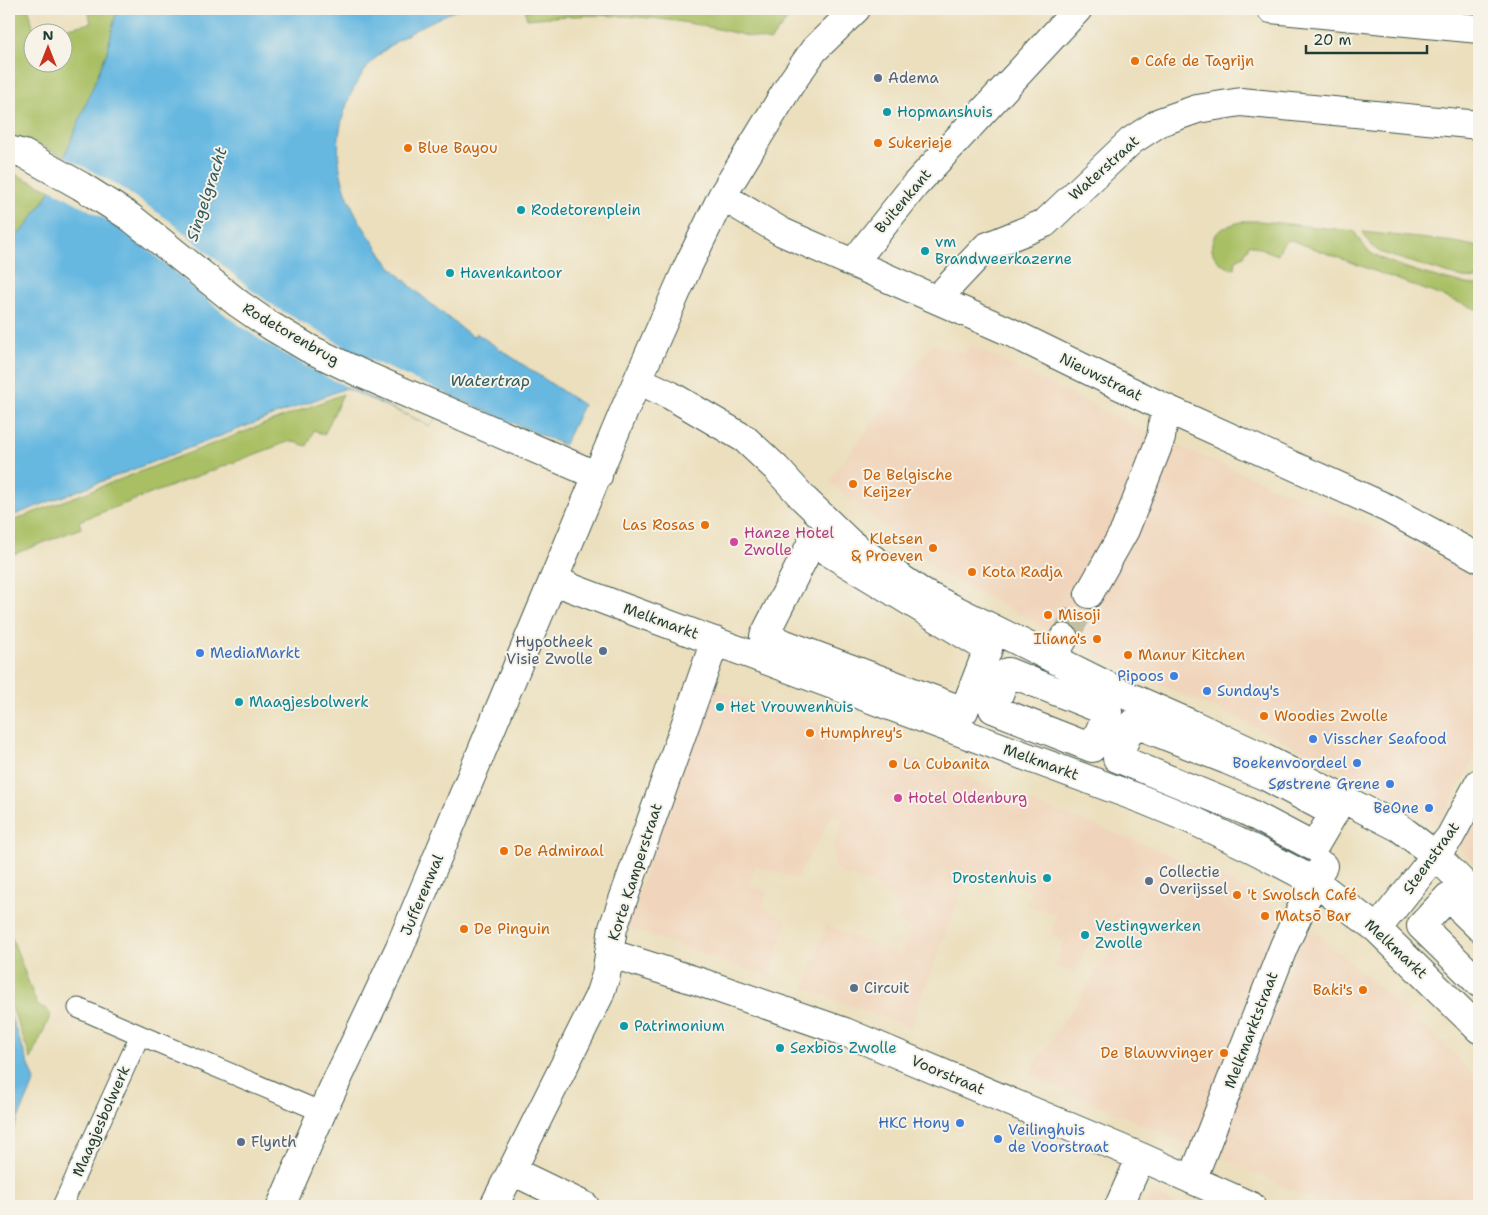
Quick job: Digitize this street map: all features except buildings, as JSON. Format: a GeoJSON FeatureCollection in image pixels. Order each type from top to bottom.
{"type":"FeatureCollection","features":[{"type":"Feature","properties":{"kind":"street","name":"Buitenkant"},"geometry":{"type":"LineString","coordinates":[[853,263],[915,185],[1078,9]]}},
{"type":"Feature","properties":{"kind":"street"},"geometry":{"type":"LineString","coordinates":[[1271,9],[1479,29]]}},
{"type":"Feature","properties":{"kind":"street"},"geometry":{"type":"LineString","coordinates":[[554,579],[688,266],[722,196],[791,83],[814,50],[846,18]]}},
{"type":"Feature","properties":{"kind":"street","name":"Waterstraat"},"geometry":{"type":"LineString","coordinates":[[937,299],[986,247],[1045,223],[1131,142],[1160,122],[1197,109],[1241,102],[1479,125]]}},
{"type":"Feature","properties":{"kind":"street","name":"Rodetorenbrug"},"geometry":{"type":"LineString","coordinates":[[16,152],[81,186],[130,217],[215,286],[271,326],[308,348],[440,409],[598,476]]}},
{"type":"Feature","properties":{"kind":"street","name":"Nieuwstraat"},"geometry":{"type":"LineString","coordinates":[[722,196],[782,232],[1006,330],[1165,408],[1387,508],[1479,558]]}},
{"type":"Feature","properties":{"kind":"street"},"geometry":{"type":"LineString","coordinates":[[638,380],[670,395],[745,439],[851,544],[924,594],[1058,648],[1128,696],[1254,753],[1400,828],[1435,856],[1479,899]]}},
{"type":"Feature","properties":{"kind":"street"},"geometry":{"type":"LineString","coordinates":[[1089,594],[1125,530],[1161,438],[1165,408]]}},
{"type":"Feature","properties":{"kind":"street"},"geometry":{"type":"LineString","coordinates":[[812,542],[988,649],[964,711],[764,636],[812,542]]}},
{"type":"Feature","properties":{"kind":"street","name":"Melkmarkt"},"geometry":{"type":"LineString","coordinates":[[554,579],[572,588],[1141,799],[1192,820],[1255,850],[1314,881],[1377,929],[1479,1030]]}},
{"type":"Feature","properties":{"kind":"street","name":"Jufferenwal"},"geometry":{"type":"LineString","coordinates":[[281,1206],[322,1112],[399,949],[554,579]]}},
{"type":"Feature","properties":{"kind":"street","name":"Korte Kamperstraat"},"geometry":{"type":"LineString","coordinates":[[494,1206],[599,996],[606,975],[613,928],[715,641]]}},
{"type":"Feature","properties":{"kind":"street"},"geometry":{"type":"LineString","coordinates":[[1133,722],[1267,778],[1334,813],[1314,847],[1246,811],[1117,758],[1133,722]]}},
{"type":"Feature","properties":{"kind":"street","name":"Steenstraat"},"geometry":{"type":"LineString","coordinates":[[1377,929],[1450,837],[1479,783]]}},
{"type":"Feature","properties":{"kind":"street","name":"Melkmarktstraat"},"geometry":{"type":"LineString","coordinates":[[1192,1180],[1284,946],[1314,881],[1358,807]]}},
{"type":"Feature","properties":{"kind":"street"},"geometry":{"type":"LineString","coordinates":[[1479,927],[1448,897],[1421,926],[1479,982]]}},
{"type":"Feature","properties":{"kind":"street","name":"Voorstraat"},"geometry":{"type":"LineString","coordinates":[[609,953],[845,1032],[1153,1162],[1251,1206]]}},
{"type":"Feature","properties":{"kind":"street"},"geometry":{"type":"LineString","coordinates":[[1119,1206],[1153,1162]]}},
{"type":"Feature","properties":{"kind":"street"},"geometry":{"type":"LineString","coordinates":[[512,1171],[585,1206]]}},
{"type":"Feature","properties":{"kind":"lane"},"geometry":{"type":"LineString","coordinates":[[78,1008],[322,1112]]}},
{"type":"Feature","properties":{"kind":"lane","name":"Maagjesbolwerk"},"geometry":{"type":"LineString","coordinates":[[62,1206],[140,1035]]}},
{"type":"Feature","properties":{"kind":"shaded area"},"geometry":{"type":"Polygon","coordinates":[[[932,344],[965,354],[970,345],[1166,441],[1462,567],[1479,578],[1479,750],[1438,825],[1328,762],[1233,716],[1102,658],[941,572],[829,481],[932,344]]]}},
{"type":"Feature","properties":{"kind":"shaded area"},"geometry":{"type":"Polygon","coordinates":[[[710,687],[845,733],[1123,836],[1221,876],[1254,894],[1283,914],[1197,1148],[1028,1075],[1111,951],[1089,942],[1074,973],[1055,967],[1064,940],[1050,935],[1057,915],[1027,904],[1031,891],[1011,883],[1010,887],[969,873],[910,1028],[805,988],[826,925],[900,955],[911,928],[901,921],[897,915],[894,906],[895,897],[877,891],[878,886],[839,872],[835,866],[834,845],[843,819],[832,815],[796,879],[755,865],[749,885],[768,892],[762,906],[787,921],[770,977],[627,927],[710,687]]]}},
{"type":"Feature","properties":{"kind":"shaded area"},"geometry":{"type":"Polygon","coordinates":[[[1479,816],[1479,866],[1458,847],[1479,816]]]}},
{"type":"Feature","properties":{"kind":"shaded area"},"geometry":{"type":"Polygon","coordinates":[[[1307,925],[1443,1043],[1479,1081],[1479,1206],[1325,1206],[1214,1154],[1307,925]]]}},
{"type":"Feature","properties":{"kind":"shaded area"},"geometry":{"type":"Polygon","coordinates":[[[1151,1192],[1181,1206],[1145,1206],[1151,1192]]]}},
{"type":"Feature","properties":{"kind":"green space"},"geometry":{"type":"Polygon","coordinates":[[[9,9],[29,9],[32,22],[22,22],[22,72],[72,72],[72,27],[91,23],[88,9],[117,9],[107,52],[72,142],[64,156],[9,134],[9,9]]]}},
{"type":"Feature","properties":{"kind":"green space"},"geometry":{"type":"Polygon","coordinates":[[[531,9],[796,9],[770,41],[700,25],[639,17],[602,15],[527,19],[525,11],[531,9]]]}},
{"type":"Feature","properties":{"kind":"green space"},"geometry":{"type":"Polygon","coordinates":[[[9,172],[51,190],[28,224],[9,245],[9,172]]]}},
{"type":"Feature","properties":{"kind":"green space"},"geometry":{"type":"Polygon","coordinates":[[[1246,221],[1354,231],[1361,243],[1379,258],[1441,278],[1479,285],[1479,310],[1291,240],[1284,243],[1278,255],[1249,244],[1244,256],[1236,260],[1235,269],[1229,268],[1213,254],[1212,243],[1214,237],[1224,228],[1246,221]]]}},
{"type":"Feature","properties":{"kind":"green space"},"geometry":{"type":"Polygon","coordinates":[[[1363,232],[1455,242],[1479,247],[1479,279],[1463,278],[1382,253],[1371,244],[1363,232]]]}},
{"type":"Feature","properties":{"kind":"green space"},"geometry":{"type":"Polygon","coordinates":[[[343,394],[324,435],[314,430],[307,446],[290,441],[79,521],[81,528],[9,556],[9,522],[343,394]]]}},
{"type":"Feature","properties":{"kind":"green space"},"geometry":{"type":"Polygon","coordinates":[[[9,930],[37,1005],[46,1009],[51,1014],[31,1059],[9,1000],[9,930]]]}},
{"type":"Feature","properties":{"kind":"water"},"geometry":{"type":"Polygon","coordinates":[[[117,9],[459,9],[428,23],[398,40],[374,59],[364,71],[350,97],[341,122],[339,158],[341,175],[346,192],[362,224],[385,259],[417,292],[473,337],[476,333],[583,405],[564,445],[447,394],[431,426],[346,388],[9,517],[9,245],[28,224],[50,192],[107,52],[117,9]]]}},
{"type":"Feature","properties":{"kind":"water"},"geometry":{"type":"Polygon","coordinates":[[[9,1012],[35,1081],[9,1139],[9,1012]]]}},
{"type":"Feature","properties":{"kind":"pier"},"geometry":{"type":"Polygon","coordinates":[[[62,155],[114,183],[170,221],[253,291],[277,308],[361,356],[447,394],[431,426],[322,375],[265,343],[228,317],[152,253],[105,219],[49,188],[62,155]]]}},
{"type":"Feature","properties":{"kind":"tunnel"},"geometry":{"type":"LineString","coordinates":[[1064,638],[1089,594]]}},
{"type":"Feature","properties":{"kind":"place","name":"Cafe de Tagrijn"},"geometry":{"type":"Point","coordinates":[1135,61]}},
{"type":"Feature","properties":{"kind":"place","name":"Adema"},"geometry":{"type":"Point","coordinates":[878,78]}},
{"type":"Feature","properties":{"kind":"place","name":"Hopmanshuis"},"geometry":{"type":"Point","coordinates":[887,112]}},
{"type":"Feature","properties":{"kind":"place","name":"Sukerieje"},"geometry":{"type":"Point","coordinates":[878,143]}},
{"type":"Feature","properties":{"kind":"place","name":"Blue Bayou"},"geometry":{"type":"Point","coordinates":[408,148]}},
{"type":"Feature","properties":{"kind":"place","name":"Rodetorenplein"},"geometry":{"type":"Point","coordinates":[521,210]}},
{"type":"Feature","properties":{"kind":"place","name":"vm Brandweerkazerne"},"geometry":{"type":"Point","coordinates":[925,251]}},
{"type":"Feature","properties":{"kind":"place","name":"Havenkantoor"},"geometry":{"type":"Point","coordinates":[450,273]}},
{"type":"Feature","properties":{"kind":"place","name":"De Belgische Keijzer"},"geometry":{"type":"Point","coordinates":[853,484]}},
{"type":"Feature","properties":{"kind":"place","name":"Las Rosas"},"geometry":{"type":"Point","coordinates":[705,525]}},
{"type":"Feature","properties":{"kind":"place","name":"Hanze Hotel Zwolle"},"geometry":{"type":"Point","coordinates":[734,542]}},
{"type":"Feature","properties":{"kind":"place","name":"Kletsen & Proeven"},"geometry":{"type":"Point","coordinates":[933,548]}},
{"type":"Feature","properties":{"kind":"place","name":"Kota Radja"},"geometry":{"type":"Point","coordinates":[972,572]}},
{"type":"Feature","properties":{"kind":"place","name":"Misoji"},"geometry":{"type":"Point","coordinates":[1048,615]}},
{"type":"Feature","properties":{"kind":"place","name":"Iliana's"},"geometry":{"type":"Point","coordinates":[1097,639]}},
{"type":"Feature","properties":{"kind":"place","name":"Hypotheek Visie Zwolle"},"geometry":{"type":"Point","coordinates":[603,651]}},
{"type":"Feature","properties":{"kind":"place","name":"MediaMarkt"},"geometry":{"type":"Point","coordinates":[200,653]}},
{"type":"Feature","properties":{"kind":"place","name":"Manur Kitchen"},"geometry":{"type":"Point","coordinates":[1128,655]}},
{"type":"Feature","properties":{"kind":"place","name":"Pipoos"},"geometry":{"type":"Point","coordinates":[1174,676]}},
{"type":"Feature","properties":{"kind":"place","name":"Sunday's"},"geometry":{"type":"Point","coordinates":[1207,691]}},
{"type":"Feature","properties":{"kind":"place","name":"Maagjesbolwerk"},"geometry":{"type":"Point","coordinates":[239,702]}},
{"type":"Feature","properties":{"kind":"place","name":"Het Vrouwenhuis"},"geometry":{"type":"Point","coordinates":[720,707]}},
{"type":"Feature","properties":{"kind":"place","name":"Woodies Zwolle"},"geometry":{"type":"Point","coordinates":[1264,716]}},
{"type":"Feature","properties":{"kind":"place","name":"Humphrey's"},"geometry":{"type":"Point","coordinates":[810,733]}},
{"type":"Feature","properties":{"kind":"place","name":"Visscher Seafood"},"geometry":{"type":"Point","coordinates":[1313,739]}},
{"type":"Feature","properties":{"kind":"place","name":"Boekenvoordeel"},"geometry":{"type":"Point","coordinates":[1357,763]}},
{"type":"Feature","properties":{"kind":"place","name":"La Cubanita"},"geometry":{"type":"Point","coordinates":[893,764]}},
{"type":"Feature","properties":{"kind":"place","name":"Søstrene Grene"},"geometry":{"type":"Point","coordinates":[1390,784]}},
{"type":"Feature","properties":{"kind":"place","name":"Hotel Oldenburg"},"geometry":{"type":"Point","coordinates":[898,798]}},
{"type":"Feature","properties":{"kind":"place","name":"BeOne"},"geometry":{"type":"Point","coordinates":[1429,808]}},
{"type":"Feature","properties":{"kind":"place","name":"De Admiraal"},"geometry":{"type":"Point","coordinates":[504,851]}},
{"type":"Feature","properties":{"kind":"place","name":"Drostenhuis"},"geometry":{"type":"Point","coordinates":[1047,878]}},
{"type":"Feature","properties":{"kind":"place","name":"Collectie Overijssel"},"geometry":{"type":"Point","coordinates":[1149,881]}},
{"type":"Feature","properties":{"kind":"place","name":"'t Swolsch Café"},"geometry":{"type":"Point","coordinates":[1237,895]}},
{"type":"Feature","properties":{"kind":"place","name":"Matsō Bar"},"geometry":{"type":"Point","coordinates":[1265,916]}},
{"type":"Feature","properties":{"kind":"place","name":"De Pinguin"},"geometry":{"type":"Point","coordinates":[464,929]}},
{"type":"Feature","properties":{"kind":"place","name":"Vestingwerken Zwolle"},"geometry":{"type":"Point","coordinates":[1085,935]}},
{"type":"Feature","properties":{"kind":"place","name":"Circuit"},"geometry":{"type":"Point","coordinates":[854,988]}},
{"type":"Feature","properties":{"kind":"place","name":"Baki's"},"geometry":{"type":"Point","coordinates":[1363,990]}},
{"type":"Feature","properties":{"kind":"place","name":"Patrimonium"},"geometry":{"type":"Point","coordinates":[624,1026]}},
{"type":"Feature","properties":{"kind":"place","name":"Sexbios Zwolle"},"geometry":{"type":"Point","coordinates":[780,1048]}},
{"type":"Feature","properties":{"kind":"place","name":"De Blauwvinger"},"geometry":{"type":"Point","coordinates":[1224,1053]}},
{"type":"Feature","properties":{"kind":"place","name":"HKC Hony"},"geometry":{"type":"Point","coordinates":[960,1123]}},
{"type":"Feature","properties":{"kind":"place","name":"Veilinghuis de Voorstraat"},"geometry":{"type":"Point","coordinates":[998,1139]}},
{"type":"Feature","properties":{"kind":"place","name":"Flynth"},"geometry":{"type":"Point","coordinates":[241,1142]}},
{"type":"Feature","properties":{"kind":"water label","name":"Singelgracht"},"geometry":{"type":"Point","coordinates":[206,194]}},
{"type":"Feature","properties":{"kind":"water label","name":"Watertrap"},"geometry":{"type":"Point","coordinates":[490,380]}}]}
